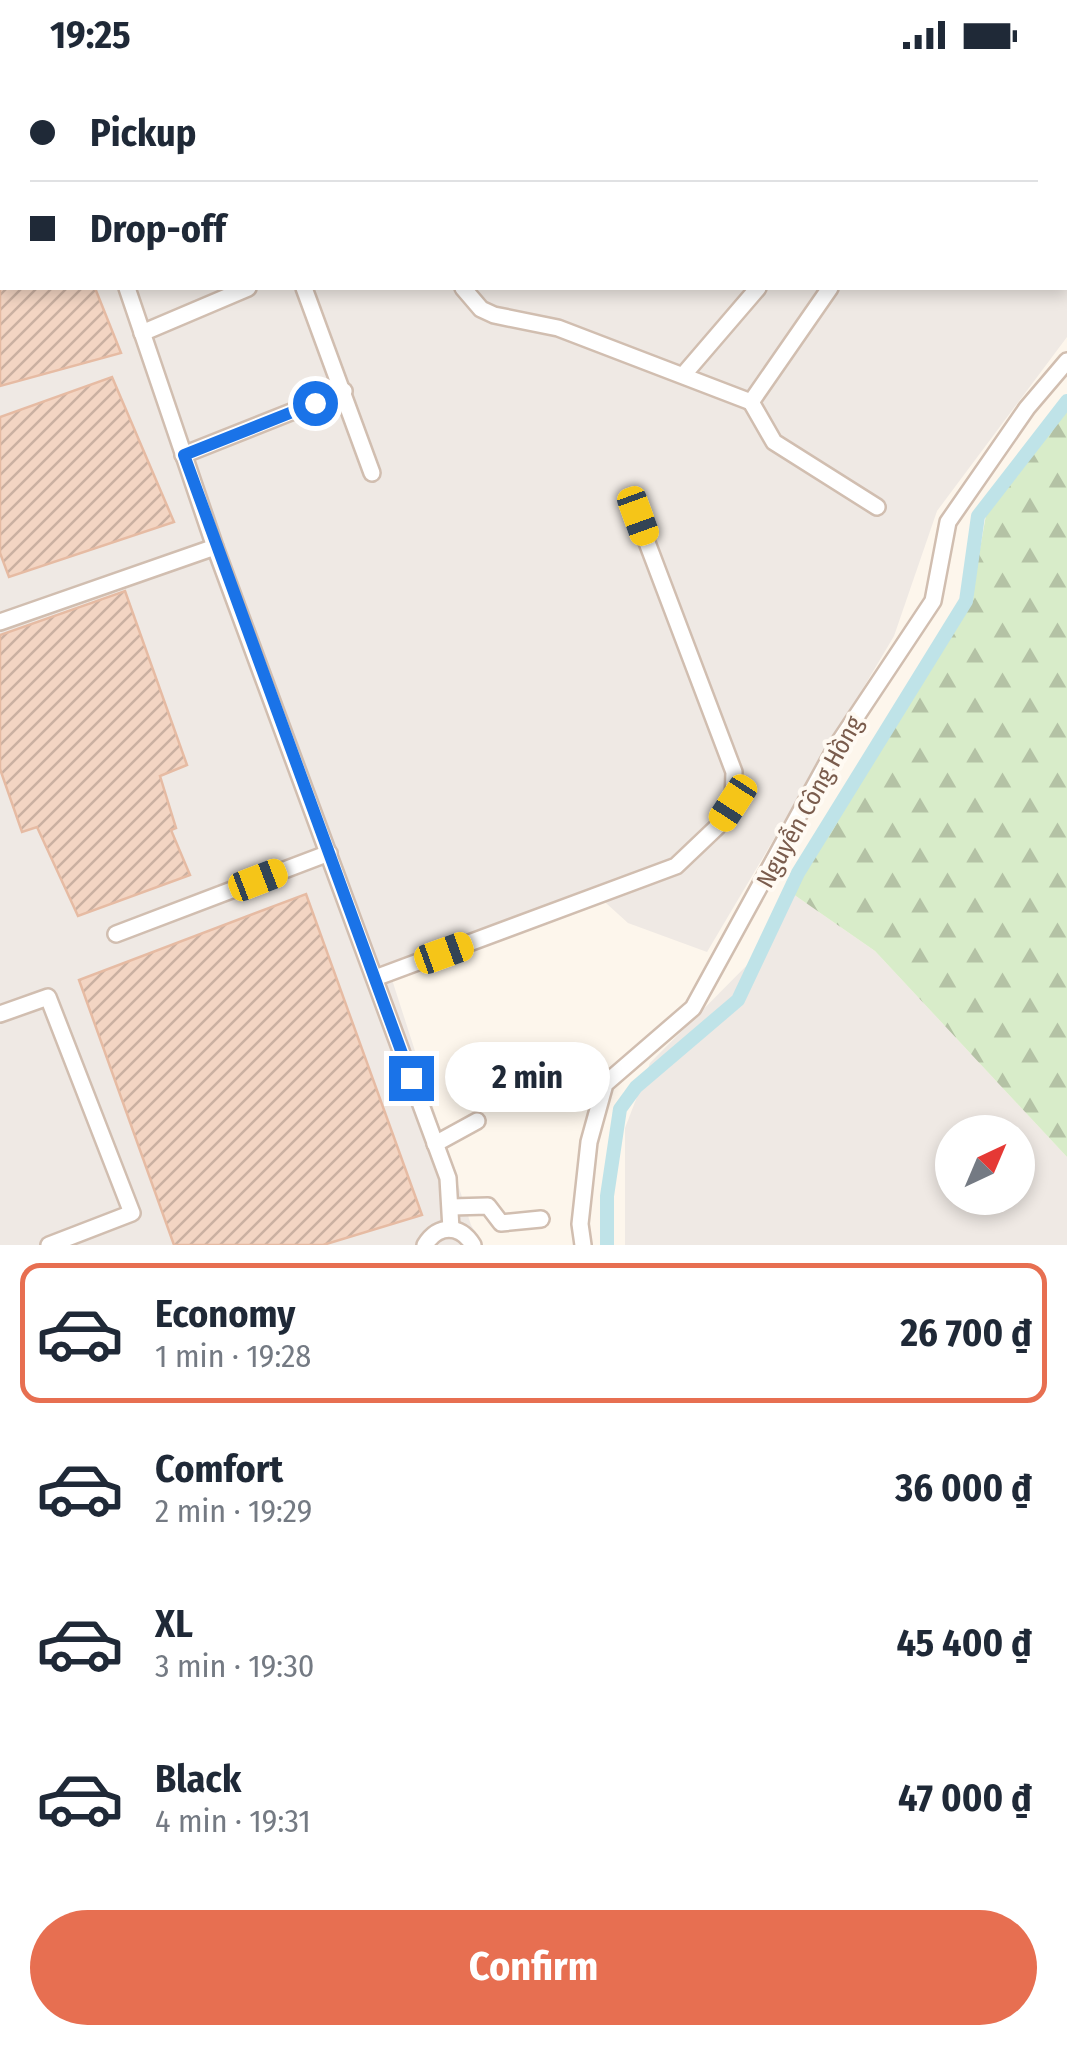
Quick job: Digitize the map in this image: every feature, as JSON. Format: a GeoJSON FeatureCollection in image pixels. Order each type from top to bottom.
{"type":"FeatureCollection","features":[{"type":"Feature","properties":{"kind":"street"},"geometry":{"type":"LineString","coordinates":[[128,290],[214,546],[448,1178],[451,1228]]}},
{"type":"Feature","properties":{"kind":"street"},"geometry":{"type":"LineString","coordinates":[[142,333],[243,290]]}},
{"type":"Feature","properties":{"kind":"street"},"geometry":{"type":"LineString","coordinates":[[305,290],[372,473]]}},
{"type":"Feature","properties":{"kind":"street"},"geometry":{"type":"LineString","coordinates":[[465,290],[481,310],[558,328],[685,373],[751,402],[774,442],[878,507]]}},
{"type":"Feature","properties":{"kind":"street"},"geometry":{"type":"LineString","coordinates":[[685,373],[756,290]]}},
{"type":"Feature","properties":{"kind":"street"},"geometry":{"type":"LineString","coordinates":[[751,402],[829,290]]}},
{"type":"Feature","properties":{"kind":"street","name":"Nguyễn Công Hồng"},"geometry":{"type":"LineString","coordinates":[[583,1245],[580,1224],[589,1142],[605,1084],[694,1008],[836,747],[933,601],[948,522],[1027,408],[1067,362]]}},
{"type":"Feature","properties":{"kind":"street"},"geometry":{"type":"LineString","coordinates":[[184,455],[344,391]]}},
{"type":"Feature","properties":{"kind":"street"},"geometry":{"type":"LineString","coordinates":[[374,978],[676,866],[717,828],[733,803],[734,772],[638,516]]}},
{"type":"Feature","properties":{"kind":"street"},"geometry":{"type":"LineString","coordinates":[[0,622],[214,546]]}},
{"type":"Feature","properties":{"kind":"street"},"geometry":{"type":"LineString","coordinates":[[116,934],[329,853]]}},
{"type":"Feature","properties":{"kind":"street"},"geometry":{"type":"LineString","coordinates":[[0,1014],[48,997],[132,1213],[49,1245]]}},
{"type":"Feature","properties":{"kind":"street"},"geometry":{"type":"LineString","coordinates":[[435,1144],[477,1121]]}},
{"type":"Feature","properties":{"kind":"street"},"geometry":{"type":"LineString","coordinates":[[450,1207],[488,1206],[501,1223],[541,1219]]}},
{"type":"Feature","properties":{"kind":"street"},"geometry":{"type":"LineString","coordinates":[[411,1245],[451,1228]]}},
{"type":"Feature","properties":{"kind":"street"},"geometry":{"type":"LineString","coordinates":[[451,1228],[467,1236],[473,1245]]}},
{"type":"Feature","properties":{"kind":"shaded area"},"geometry":{"type":"Polygon","coordinates":[[[0,290],[1067,290],[1067,337],[937,511],[894,636],[707,952],[628,923],[596,894],[387,964],[471,1225],[483,1245],[0,1245],[0,290]]]}},
{"type":"Feature","properties":{"kind":"shaded area"},"geometry":{"type":"Polygon","coordinates":[[[793,894],[875,951],[1028,1115],[935,1115],[935,1215],[1035,1215],[1035,1123],[1067,1157],[1067,1245],[625,1245],[625,1128],[650,1063],[773,939],[793,894]]]}},
{"type":"Feature","properties":{"kind":"green space"},"geometry":{"type":"Polygon","coordinates":[[[1067,407],[1067,1157],[1035,1123],[1035,1115],[1028,1115],[875,951],[793,894],[840,808],[971,600],[986,515],[1067,407]]]}},
{"type":"Feature","properties":{"kind":"building"},"geometry":{"type":"Polygon","coordinates":[[[0,290],[96,290],[121,353],[0,386],[0,290]]]}},
{"type":"Feature","properties":{"kind":"building"},"geometry":{"type":"Polygon","coordinates":[[[112,377],[174,522],[9,577],[0,553],[0,417],[112,377]]]}},
{"type":"Feature","properties":{"kind":"building"},"geometry":{"type":"Polygon","coordinates":[[[125,591],[187,765],[160,776],[176,828],[171,830],[190,875],[78,916],[37,827],[22,832],[0,769],[0,635],[125,591]]]}},
{"type":"Feature","properties":{"kind":"building"},"geometry":{"type":"Polygon","coordinates":[[[306,894],[422,1215],[323,1245],[174,1245],[79,980],[306,894]]]}},
{"type":"Feature","properties":{"kind":"waterway"},"geometry":{"type":"LineString","coordinates":[[607,1245],[607,1196],[620,1109],[636,1087],[738,1000],[798,873],[966,601],[978,516],[1067,401]]}},
{"type":"Feature","properties":{"kind":"route"},"geometry":{"type":"LineString","coordinates":[[315,403],[184,455],[411,1078]]}}]}
